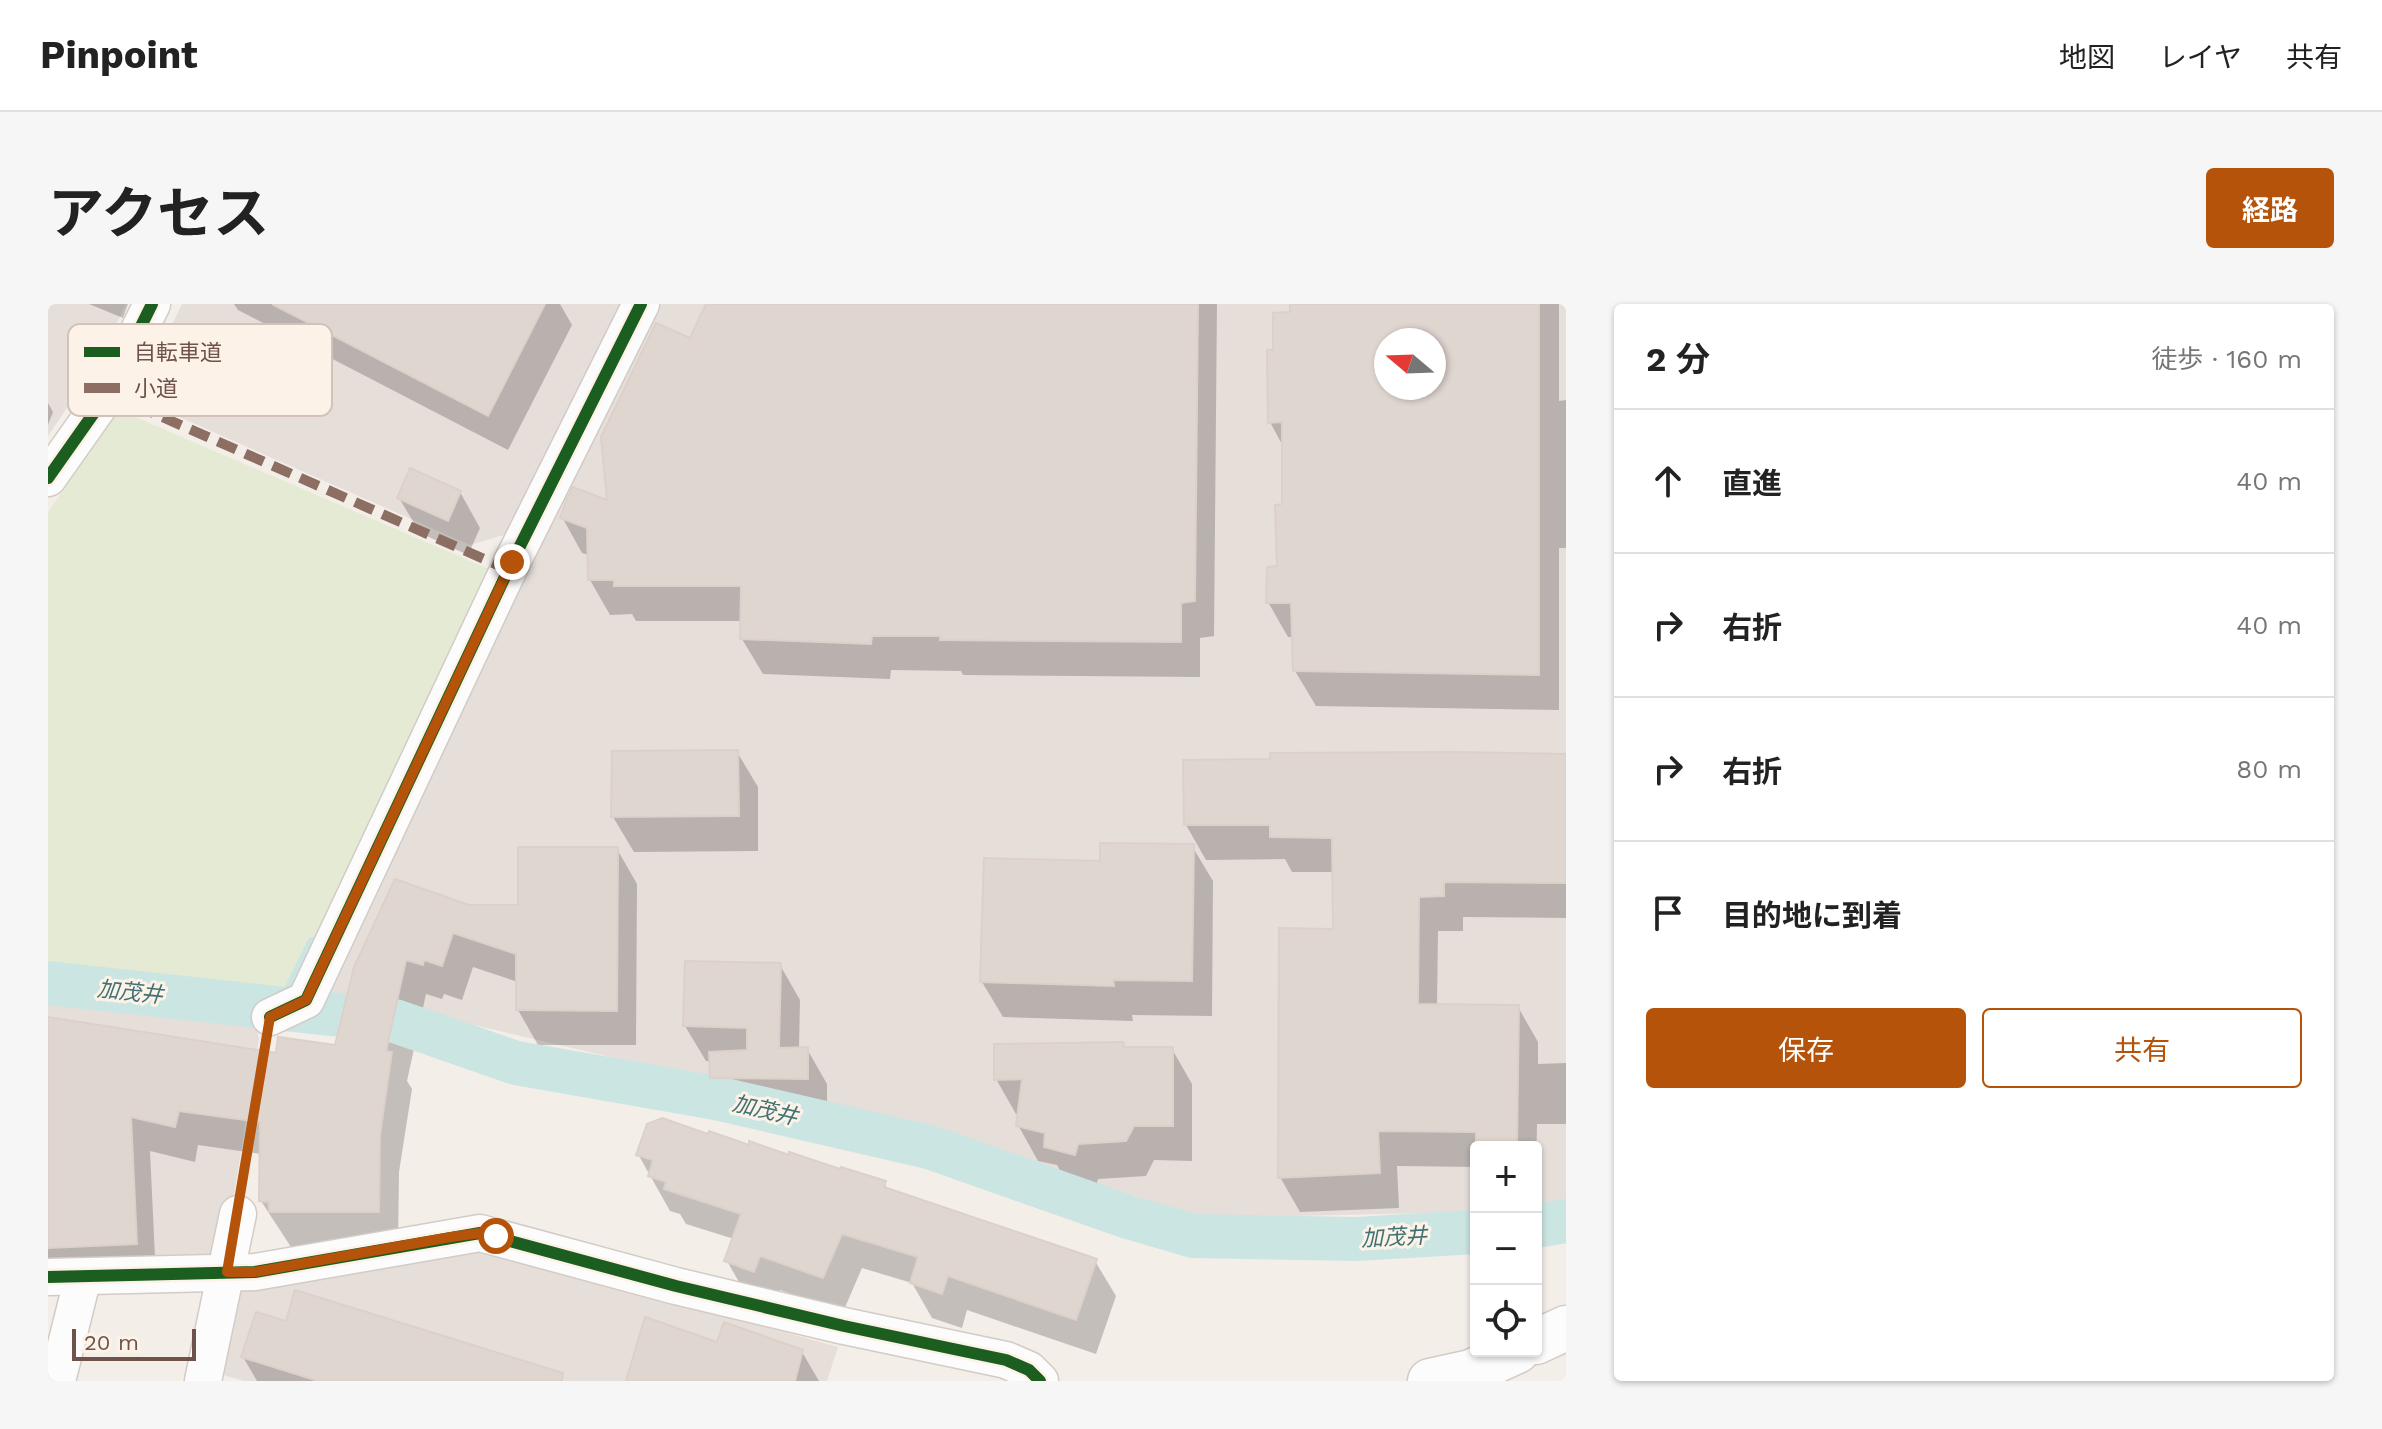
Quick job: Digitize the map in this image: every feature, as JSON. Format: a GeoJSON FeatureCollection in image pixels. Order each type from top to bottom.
{"type":"FeatureCollection","features":[{"type":"Feature","properties":{"kind":"street"},"geometry":{"type":"LineString","coordinates":[[142,324],[152,304]]}},
{"type":"Feature","properties":{"kind":"street"},"geometry":{"type":"LineString","coordinates":[[270,1017],[306,1000],[512,562],[641,304]]}},
{"type":"Feature","properties":{"kind":"street"},"geometry":{"type":"LineString","coordinates":[[48,478],[92,416]]}},
{"type":"Feature","properties":{"kind":"street"},"geometry":{"type":"LineString","coordinates":[[203,1381],[238,1214]]}},
{"type":"Feature","properties":{"kind":"street"},"geometry":{"type":"LineString","coordinates":[[57,1381],[66,1277],[255,1272],[480,1233],[691,1290],[1006,1360],[1029,1370],[1040,1381]]}},
{"type":"Feature","properties":{"kind":"street"},"geometry":{"type":"LineString","coordinates":[[1542,1339],[1566,1328]]}},
{"type":"Feature","properties":{"kind":"street"},"geometry":{"type":"LineString","coordinates":[[1430,1381],[1471,1372],[1504,1357]]}},
{"type":"Feature","properties":{"kind":"path"},"geometry":{"type":"LineString","coordinates":[[238,1214],[270,1017]]}},
{"type":"Feature","properties":{"kind":"shaded area"},"geometry":{"type":"Polygon","coordinates":[[[48,304],[126,304],[117,324],[68,324],[68,406],[48,436],[48,304]]]}},
{"type":"Feature","properties":{"kind":"shaded area"},"geometry":{"type":"Polygon","coordinates":[[[182,304],[631,304],[520,530],[470,545],[177,416],[332,416],[332,324],[172,324],[182,304]]]}},
{"type":"Feature","properties":{"kind":"shaded area"},"geometry":{"type":"Polygon","coordinates":[[[654,304],[1566,304],[1566,1203],[1542,1208],[1542,1141],[1470,1141],[1470,1212],[1201,1218],[965,1140],[414,1011],[315,1007],[654,304]]]}},
{"type":"Feature","properties":{"kind":"shaded area"},"geometry":{"type":"Polygon","coordinates":[[[48,995],[256,1023],[259,1039],[226,1245],[220,1258],[48,1263],[48,995]]]}},
{"type":"Feature","properties":{"kind":"shaded area"},"geometry":{"type":"Polygon","coordinates":[[[481,1247],[838,1347],[827,1381],[244,1381],[220,1374],[239,1289],[481,1247]]]}},
{"type":"Feature","properties":{"kind":"green space"},"geometry":{"type":"Polygon","coordinates":[[[115,416],[133,416],[498,573],[286,1005],[48,979],[48,512],[115,416]]]}},
{"type":"Feature","properties":{"kind":"building"},"geometry":{"type":"Polygon","coordinates":[[[272,304],[545,304],[488,416],[332,335],[332,324],[311,324],[272,304]]]}},
{"type":"Feature","properties":{"kind":"building"},"geometry":{"type":"Polygon","coordinates":[[[706,304],[1198,304],[1195,601],[1181,603],[1181,642],[940,640],[940,636],[872,636],[871,644],[740,639],[741,586],[614,586],[614,580],[588,580],[587,528],[560,518],[567,499],[573,487],[607,500],[601,437],[656,323],[690,338],[706,304]]]}},
{"type":"Feature","properties":{"kind":"building"},"geometry":{"type":"Polygon","coordinates":[[[1290,304],[1539,304],[1539,675],[1293,671],[1291,603],[1266,603],[1267,567],[1277,566],[1275,505],[1282,504],[1282,422],[1268,423],[1267,350],[1273,350],[1273,313],[1290,312],[1290,304]]]}},
{"type":"Feature","properties":{"kind":"building"},"geometry":{"type":"Polygon","coordinates":[[[410,468],[461,491],[448,521],[397,498],[410,468]]]}},
{"type":"Feature","properties":{"kind":"building"},"geometry":{"type":"Polygon","coordinates":[[[738,750],[739,816],[611,817],[612,751],[738,750]]]}},
{"type":"Feature","properties":{"kind":"building"},"geometry":{"type":"Polygon","coordinates":[[[1270,753],[1566,754],[1566,883],[1444,882],[1444,896],[1419,897],[1418,1004],[1519,1005],[1517,1141],[1476,1141],[1476,1132],[1378,1131],[1380,1173],[1278,1178],[1279,928],[1333,929],[1332,838],[1270,837],[1270,825],[1184,825],[1183,760],[1270,759],[1270,753]]]}},
{"type":"Feature","properties":{"kind":"building"},"geometry":{"type":"Polygon","coordinates":[[[1100,843],[1194,844],[1192,981],[1113,980],[1114,986],[980,982],[984,858],[1100,861],[1100,843]]]}},
{"type":"Feature","properties":{"kind":"building"},"geometry":{"type":"Polygon","coordinates":[[[518,847],[618,847],[617,1011],[516,1010],[516,954],[453,933],[442,966],[424,960],[423,965],[406,960],[386,1051],[392,1052],[380,1135],[379,1212],[269,1212],[269,1202],[259,1201],[260,1122],[179,1111],[175,1127],[131,1117],[137,1244],[48,1248],[48,1017],[276,1053],[278,1037],[335,1045],[354,967],[395,879],[469,905],[518,905],[518,847]]]}},
{"type":"Feature","properties":{"kind":"building"},"geometry":{"type":"Polygon","coordinates":[[[685,961],[781,963],[779,1048],[808,1047],[808,1079],[710,1078],[709,1052],[747,1050],[747,1028],[683,1026],[685,961]]]}},
{"type":"Feature","properties":{"kind":"building"},"geometry":{"type":"Polygon","coordinates":[[[1123,1042],[1124,1047],[1173,1047],[1173,1126],[1134,1126],[1126,1141],[1078,1144],[1075,1155],[1044,1147],[1045,1133],[1016,1126],[1022,1079],[994,1080],[994,1044],[1123,1042]]]}},
{"type":"Feature","properties":{"kind":"building"},"geometry":{"type":"Polygon","coordinates":[[[662,1118],[708,1134],[709,1131],[749,1145],[749,1141],[886,1181],[884,1187],[1097,1259],[1076,1320],[948,1276],[942,1294],[910,1283],[918,1257],[842,1234],[823,1278],[760,1256],[754,1272],[724,1261],[741,1214],[664,1189],[666,1182],[648,1176],[653,1160],[636,1155],[647,1124],[662,1118]]]}},
{"type":"Feature","properties":{"kind":"building"},"geometry":{"type":"Polygon","coordinates":[[[295,1290],[563,1373],[562,1381],[318,1381],[241,1357],[256,1312],[286,1321],[295,1290]]]}},
{"type":"Feature","properties":{"kind":"building"},"geometry":{"type":"Polygon","coordinates":[[[645,1317],[717,1342],[724,1322],[803,1350],[795,1381],[626,1381],[645,1317]]]}},
{"type":"Feature","properties":{"kind":"waterway"},"geometry":{"type":"LineString","coordinates":[[284,1002],[313,943]]}},
{"type":"Feature","properties":{"kind":"waterway","name":"加茂井"},"geometry":{"type":"LineString","coordinates":[[48,983],[395,1021],[516,1063],[716,1098],[929,1147],[1128,1217],[1193,1236],[1357,1239],[1470,1232]]}},
{"type":"Feature","properties":{"kind":"waterway","name":"加茂井"},"geometry":{"type":"LineString","coordinates":[[1542,1225],[1566,1221]]}},
{"type":"Feature","properties":{"kind":"marked path"},"geometry":{"type":"LineString","coordinates":[[160,416],[509,570]]}},
{"type":"Feature","properties":{"kind":"cycle path"},"geometry":{"type":"LineString","coordinates":[[142,324],[152,304]]}},
{"type":"Feature","properties":{"kind":"cycle path"},"geometry":{"type":"LineString","coordinates":[[270,1017],[306,1000],[512,562],[641,304]]}},
{"type":"Feature","properties":{"kind":"cycle path"},"geometry":{"type":"LineString","coordinates":[[48,478],[92,416]]}},
{"type":"Feature","properties":{"kind":"cycle path"},"geometry":{"type":"LineString","coordinates":[[48,1277],[255,1272],[480,1233],[676,1286],[1006,1360],[1029,1370],[1040,1381]]}},
{"type":"Feature","properties":{"kind":"route"},"geometry":{"type":"LineString","coordinates":[[496,1236],[480,1233],[255,1272],[227,1272],[270,1017],[306,1000],[512,562]]}}]}
